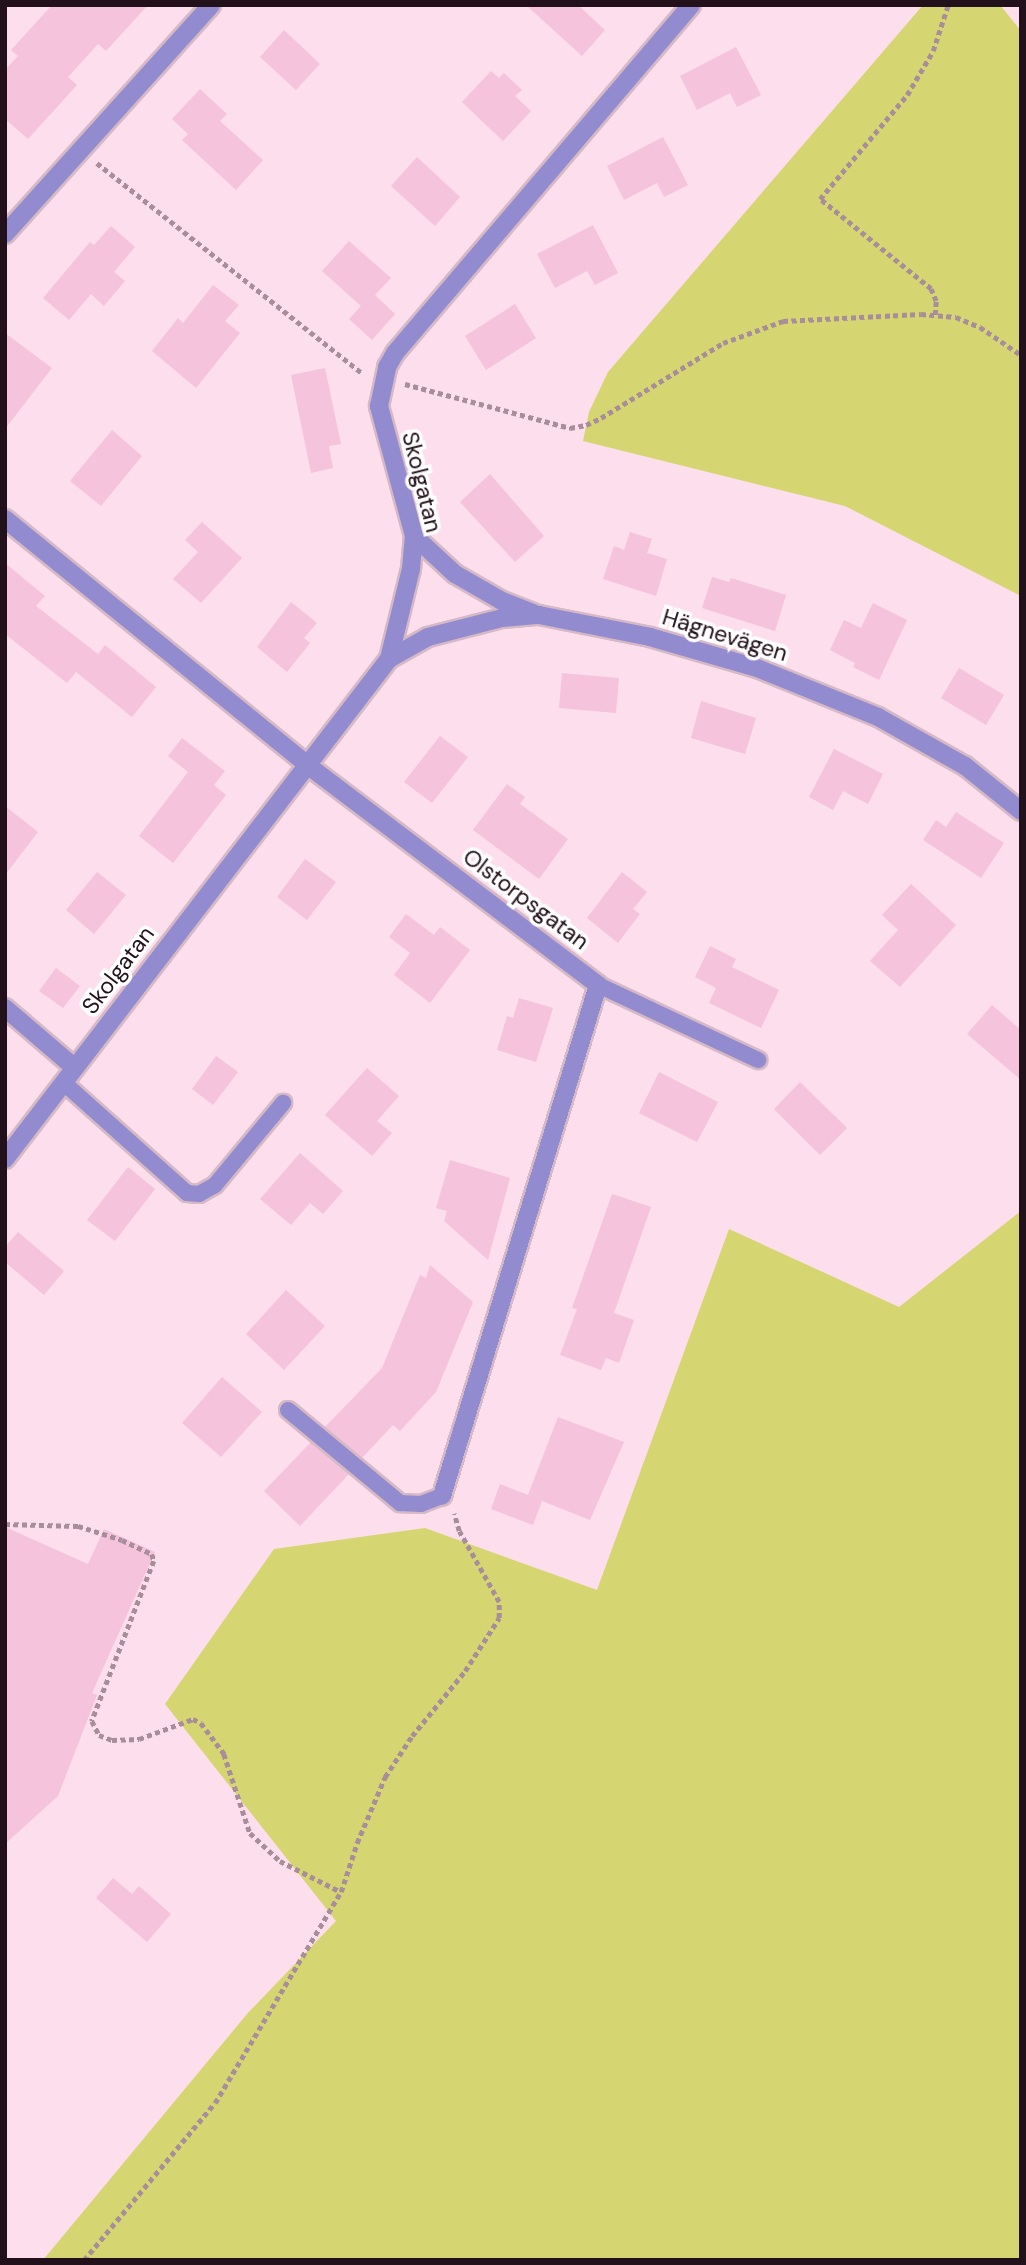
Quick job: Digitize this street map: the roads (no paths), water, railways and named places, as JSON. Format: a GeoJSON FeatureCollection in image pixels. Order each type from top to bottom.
{"type":"FeatureCollection","features":[{"type":"Feature","properties":{"kind":"street"},"geometry":{"type":"LineString","coordinates":[[5,234],[211,5]]}},
{"type":"Feature","properties":{"kind":"street","name":"Skolgatan"},"geometry":{"type":"LineString","coordinates":[[5,1159],[388,659],[411,569],[414,536],[379,406],[384,379],[395,353],[691,5]]}},
{"type":"Feature","properties":{"kind":"street","name":"Olstorpsgatan"},"geometry":{"type":"LineString","coordinates":[[5,519],[306,764],[598,985]]}},
{"type":"Feature","properties":{"kind":"street"},"geometry":{"type":"LineString","coordinates":[[414,536],[455,574],[502,601],[539,615]]}},
{"type":"Feature","properties":{"kind":"street","name":"Hägnevägen"},"geometry":{"type":"LineString","coordinates":[[388,659],[428,636],[502,618],[539,615],[650,637],[757,668],[818,691],[921,739],[965,766],[1021,811]]}},
{"type":"Feature","properties":{"kind":"street"},"geometry":{"type":"LineString","coordinates":[[442,1496],[598,985]]}},
{"type":"Feature","properties":{"kind":"street"},"geometry":{"type":"LineString","coordinates":[[5,1008],[69,1076]]}},
{"type":"Feature","properties":{"kind":"lane"},"geometry":{"type":"LineString","coordinates":[[598,985],[758,1060]]}},
{"type":"Feature","properties":{"kind":"lane"},"geometry":{"type":"LineString","coordinates":[[69,1076],[187,1193],[199,1194],[215,1185],[283,1103]]}},
{"type":"Feature","properties":{"kind":"lane"},"geometry":{"type":"LineString","coordinates":[[288,1410],[400,1503],[421,1504],[442,1496]]}}]}
